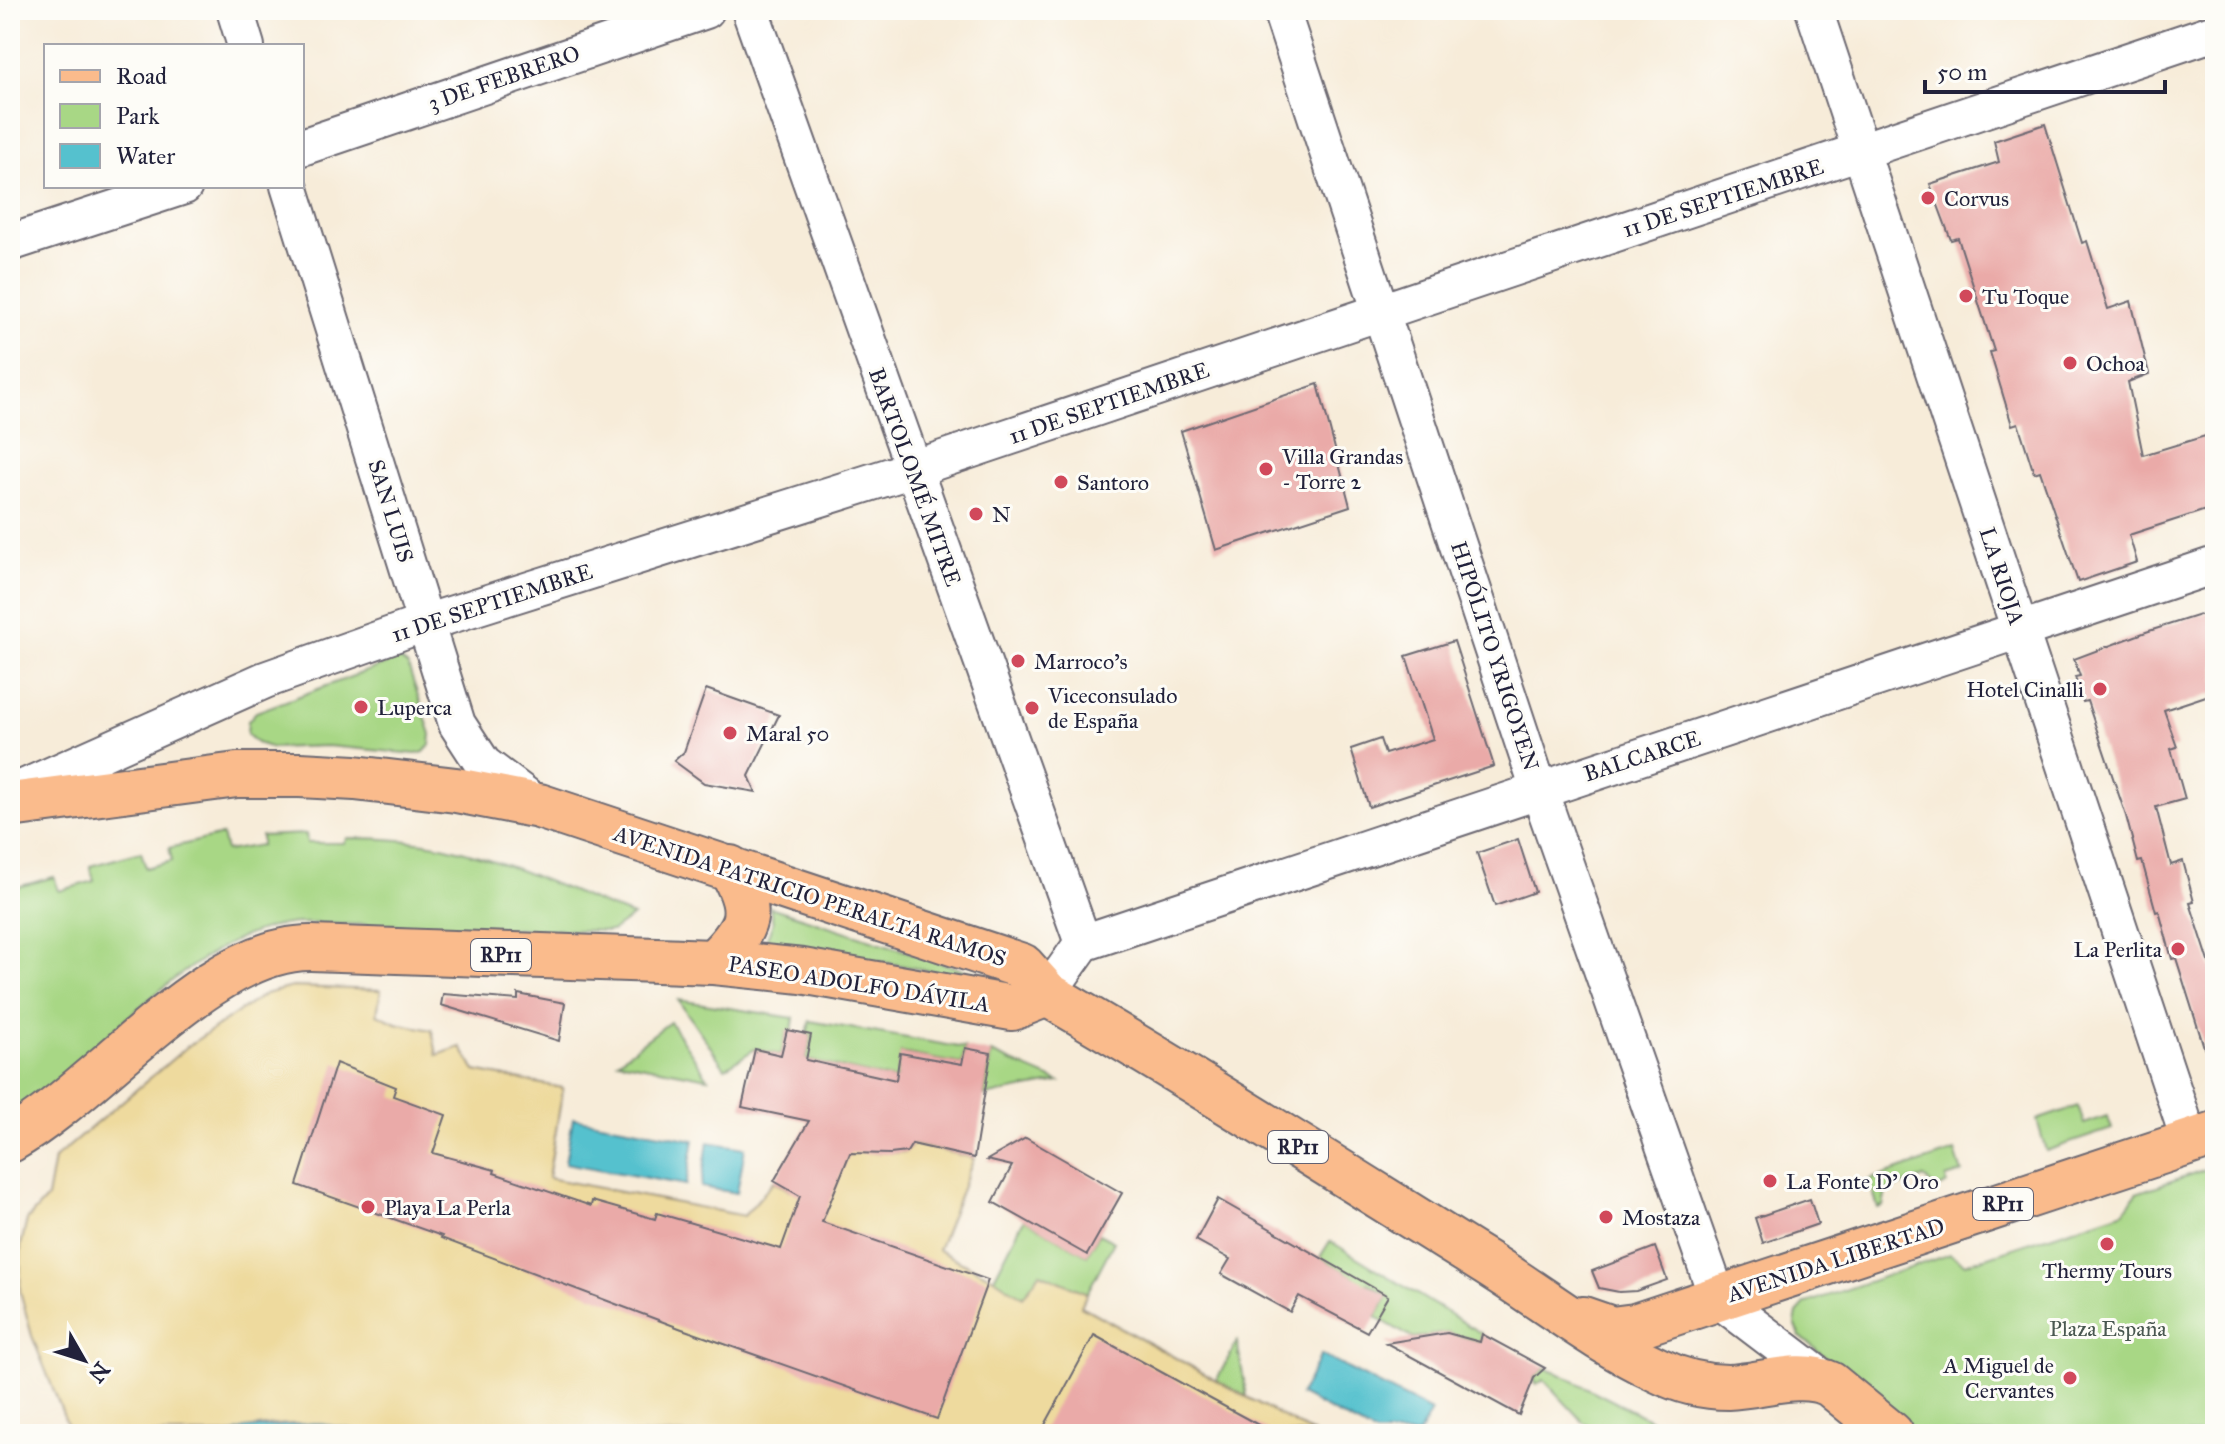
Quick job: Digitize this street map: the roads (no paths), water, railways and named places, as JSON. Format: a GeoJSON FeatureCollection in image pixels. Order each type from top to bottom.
{"type":"FeatureCollection","features":[{"type":"Feature","properties":{"kind":"main road","name":"AVENIDA PATRICIO PERALTA RAMOS"},"geometry":{"type":"LineString","coordinates":[[10,805],[237,775],[300,775],[409,783],[539,806],[1022,966],[1047,994],[1549,1302],[1629,1355],[1680,1380],[1729,1387],[1809,1378],[1830,1384]]}},
{"type":"Feature","properties":{"kind":"main road"},"geometry":{"type":"LineString","coordinates":[[714,962],[743,931],[747,915],[746,900],[730,868]]}},
{"type":"Feature","properties":{"kind":"main road","name":"PASEO ADOLFO DÁVILA"},"geometry":{"type":"LineString","coordinates":[[10,1140],[44,1119],[166,1018],[228,973],[279,950],[311,948],[714,962],[802,971],[1012,1008],[1047,994]]}},
{"type":"Feature","properties":{"kind":"main road","name":"AVENIDA LIBERTAD"},"geometry":{"type":"LineString","coordinates":[[1549,1302],[1600,1327],[1625,1328],[2203,1138]]}},
{"type":"Feature","properties":{"kind":"main road"},"geometry":{"type":"LineString","coordinates":[[1830,1384],[1891,1434]]}},
{"type":"Feature","properties":{"kind":"street"},"geometry":{"type":"LineString","coordinates":[[235,10],[245,44]]}},
{"type":"Feature","properties":{"kind":"street","name":"3 DE FEBRERO"},"geometry":{"type":"LineString","coordinates":[[304,146],[706,10]]}},
{"type":"Feature","properties":{"kind":"street","name":"BARTOLOMÉ MITRE"},"geometry":{"type":"LineString","coordinates":[[750,10],[1083,943]]}},
{"type":"Feature","properties":{"kind":"street","name":"HIPÓLITO YRIGOYEN"},"geometry":{"type":"LineString","coordinates":[[1281,10],[1539,790],[1718,1299]]}},
{"type":"Feature","properties":{"kind":"street","name":"LA RIOJA"},"geometry":{"type":"LineString","coordinates":[[1814,10],[2020,631],[2203,1138]]}},
{"type":"Feature","properties":{"kind":"street","name":"11 DE SEPTIEMBRE"},"geometry":{"type":"LineString","coordinates":[[10,794],[265,680],[425,623],[913,469],[2215,32]]}},
{"type":"Feature","properties":{"kind":"street"},"geometry":{"type":"LineString","coordinates":[[10,243],[178,188]]}},
{"type":"Feature","properties":{"kind":"street","name":"SAN LUIS"},"geometry":{"type":"LineString","coordinates":[[290,188],[457,724],[469,745],[493,773],[539,806]]}},
{"type":"Feature","properties":{"kind":"street","name":"BALCARCE"},"geometry":{"type":"LineString","coordinates":[[1083,943],[2215,565]]}},
{"type":"Feature","properties":{"kind":"street"},"geometry":{"type":"LineString","coordinates":[[1047,994],[1083,943]]}},
{"type":"Feature","properties":{"kind":"street"},"geometry":{"type":"LineString","coordinates":[[1718,1299],[1830,1384]]}},
{"type":"Feature","properties":{"kind":"water"},"geometry":{"type":"Polygon","coordinates":[[[573,1118],[694,1140],[686,1185],[565,1163],[573,1118]]]}},
{"type":"Feature","properties":{"kind":"water"},"geometry":{"type":"Polygon","coordinates":[[[708,1142],[745,1148],[737,1193],[701,1187],[708,1142]]]}},
{"type":"Feature","properties":{"kind":"water"},"geometry":{"type":"Polygon","coordinates":[[[1321,1355],[1431,1411],[1419,1434],[1376,1434],[1300,1395],[1321,1355]]]}},
{"type":"Feature","properties":{"kind":"water"},"geometry":{"type":"Polygon","coordinates":[[[315,1423],[381,1434],[232,1434],[245,1429],[315,1423]]]}},
{"type":"Feature","properties":{"kind":"place","name":"Corvus"},"geometry":{"type":"Point","coordinates":[1928,198]}},
{"type":"Feature","properties":{"kind":"place","name":"Tu Toque"},"geometry":{"type":"Point","coordinates":[1966,296]}},
{"type":"Feature","properties":{"kind":"place","name":"Ochoa"},"geometry":{"type":"Point","coordinates":[2070,363]}},
{"type":"Feature","properties":{"kind":"place","name":"Villa Grandas - Torre 2"},"geometry":{"type":"Point","coordinates":[1266,469]}},
{"type":"Feature","properties":{"kind":"place","name":"Santoro"},"geometry":{"type":"Point","coordinates":[1061,482]}},
{"type":"Feature","properties":{"kind":"place","name":"N"},"geometry":{"type":"Point","coordinates":[976,514]}},
{"type":"Feature","properties":{"kind":"place","name":"Marroco's"},"geometry":{"type":"Point","coordinates":[1018,661]}},
{"type":"Feature","properties":{"kind":"place","name":"Hotel Cinalli"},"geometry":{"type":"Point","coordinates":[2100,689]}},
{"type":"Feature","properties":{"kind":"place","name":"Luperca"},"geometry":{"type":"Point","coordinates":[361,707]}},
{"type":"Feature","properties":{"kind":"place","name":"Viceconsulado de España"},"geometry":{"type":"Point","coordinates":[1032,708]}},
{"type":"Feature","properties":{"kind":"place","name":"Maral 50"},"geometry":{"type":"Point","coordinates":[730,733]}},
{"type":"Feature","properties":{"kind":"place","name":"La Perlita"},"geometry":{"type":"Point","coordinates":[2178,949]}},
{"type":"Feature","properties":{"kind":"place","name":"La Fonte D' Oro"},"geometry":{"type":"Point","coordinates":[1770,1181]}},
{"type":"Feature","properties":{"kind":"place","name":"Playa La Perla"},"geometry":{"type":"Point","coordinates":[368,1207]}},
{"type":"Feature","properties":{"kind":"place","name":"Mostaza"},"geometry":{"type":"Point","coordinates":[1606,1217]}},
{"type":"Feature","properties":{"kind":"place","name":"Thermy Tours"},"geometry":{"type":"Point","coordinates":[2107,1244]}},
{"type":"Feature","properties":{"kind":"place","name":"A Miguel de Cervantes"},"geometry":{"type":"Point","coordinates":[2070,1378]}},
{"type":"Feature","properties":{"kind":"park label","name":"Plaza España"},"geometry":{"type":"Point","coordinates":[2108,1328]}}]}
